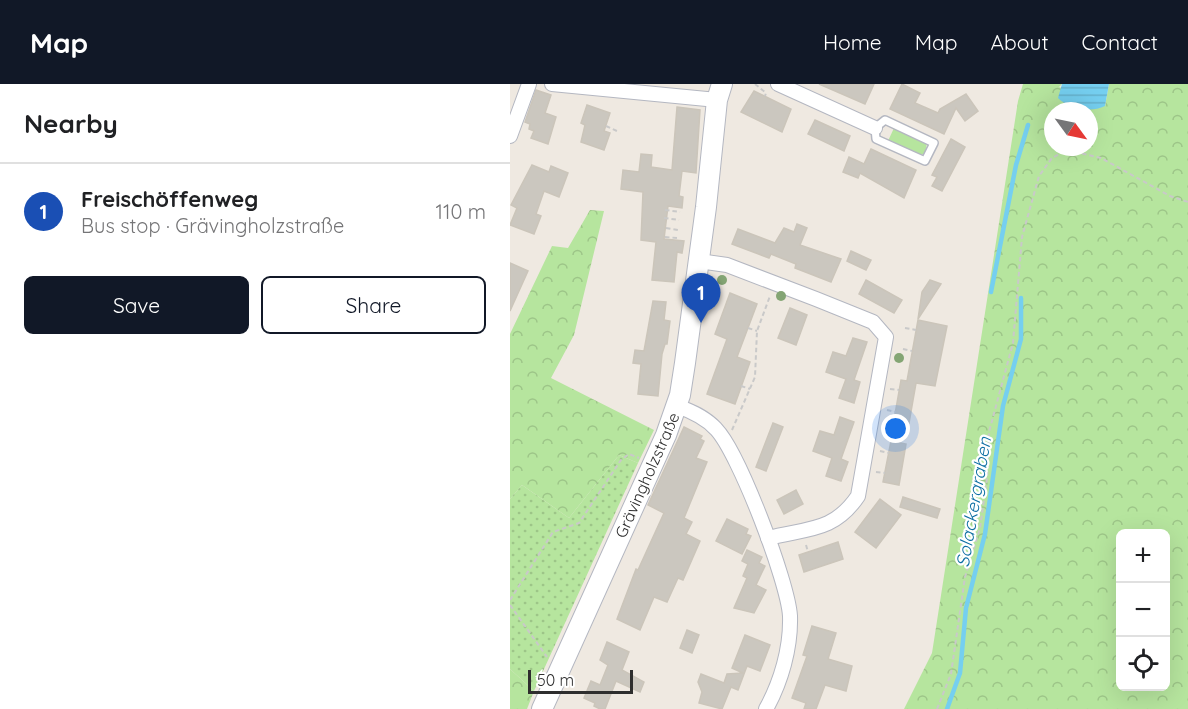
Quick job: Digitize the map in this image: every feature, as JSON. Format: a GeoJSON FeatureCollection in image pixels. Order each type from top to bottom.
{"type":"FeatureCollection","features":[{"type":"Feature","properties":{"kind":"main road","name":"Grävingholzstraße"},"geometry":{"type":"LineString","coordinates":[[542,709],[677,406],[699,261],[719,92]]}},
{"type":"Feature","properties":{"kind":"street"},"geometry":{"type":"LineString","coordinates":[[510,136],[515,107],[529,84]]}},
{"type":"Feature","properties":{"kind":"street"},"geometry":{"type":"LineString","coordinates":[[552,84],[719,92]]}},
{"type":"Feature","properties":{"kind":"street"},"geometry":{"type":"LineString","coordinates":[[778,84],[875,128]]}},
{"type":"Feature","properties":{"kind":"street"},"geometry":{"type":"LineString","coordinates":[[699,261],[727,265],[873,322],[886,338],[858,496],[847,512],[832,523],[768,538]]}},
{"type":"Feature","properties":{"kind":"street"},"geometry":{"type":"LineString","coordinates":[[677,406],[697,414],[715,428],[727,442],[768,538],[785,592],[790,619],[782,670],[775,693],[766,709]]}},
{"type":"Feature","properties":{"kind":"lane"},"geometry":{"type":"LineString","coordinates":[[885,120],[934,143],[925,161],[876,139],[875,128],[885,120]]}},
{"type":"Feature","properties":{"kind":"path"},"geometry":{"type":"LineString","coordinates":[[755,84],[766,93],[765,96]]}},
{"type":"Feature","properties":{"kind":"path"},"geometry":{"type":"LineString","coordinates":[[606,126],[617,131]]}},
{"type":"Feature","properties":{"kind":"path"},"geometry":{"type":"LineString","coordinates":[[937,709],[951,674],[965,576],[980,528],[987,477],[989,432],[1013,343],[1022,237],[1039,176],[1052,158],[1067,150],[1101,158],[1170,196],[1188,202]]}},
{"type":"Feature","properties":{"kind":"path"},"geometry":{"type":"LineString","coordinates":[[665,210],[680,212]]}},
{"type":"Feature","properties":{"kind":"path"},"geometry":{"type":"LineString","coordinates":[[664,218],[679,220]]}},
{"type":"Feature","properties":{"kind":"path"},"geometry":{"type":"LineString","coordinates":[[666,228],[678,230]]}},
{"type":"Feature","properties":{"kind":"path"},"geometry":{"type":"LineString","coordinates":[[665,237],[677,238]]}},
{"type":"Feature","properties":{"kind":"path"},"geometry":{"type":"LineString","coordinates":[[729,438],[755,377],[756,331],[775,282]]}},
{"type":"Feature","properties":{"kind":"path"},"geometry":{"type":"LineString","coordinates":[[748,328],[756,331]]}},
{"type":"Feature","properties":{"kind":"path"},"geometry":{"type":"LineString","coordinates":[[905,328],[916,330]]}},
{"type":"Feature","properties":{"kind":"path"},"geometry":{"type":"LineString","coordinates":[[903,349],[912,351]]}},
{"type":"Feature","properties":{"kind":"path"},"geometry":{"type":"LineString","coordinates":[[741,386],[750,389]]}},
{"type":"Feature","properties":{"kind":"path"},"geometry":{"type":"LineString","coordinates":[[891,426],[893,411]]}},
{"type":"Feature","properties":{"kind":"path"},"geometry":{"type":"LineString","coordinates":[[510,600],[553,532],[579,523],[621,460],[629,454],[643,460]]}},
{"type":"Feature","properties":{"kind":"path"},"geometry":{"type":"LineString","coordinates":[[510,605],[550,662]]}},
{"type":"Feature","properties":{"kind":"green space"},"geometry":{"type":"Polygon","coordinates":[[[1023,84],[1062,84],[1059,87],[1095,102],[1044,102],[1044,156],[1098,156],[1098,103],[1105,106],[1109,84],[1188,84],[1188,709],[904,709],[932,653],[1018,101],[1023,84]]]}},
{"type":"Feature","properties":{"kind":"green space"},"geometry":{"type":"Polygon","coordinates":[[[894,128],[927,143],[925,153],[921,155],[888,141],[894,128]]]}},
{"type":"Feature","properties":{"kind":"green space"},"geometry":{"type":"Polygon","coordinates":[[[590,210],[604,211],[574,335],[551,378],[654,430],[638,463],[619,455],[569,518],[522,485],[510,499],[510,334],[552,246],[568,248],[590,210]]]}},
{"type":"Feature","properties":{"kind":"green space"},"geometry":{"type":"Polygon","coordinates":[[[619,455],[638,463],[534,691],[510,669],[510,499],[522,485],[569,518],[619,455]]]}},
{"type":"Feature","properties":{"kind":"green space"},"geometry":{"type":"Polygon","coordinates":[[[510,669],[534,691],[527,709],[510,709],[510,669]]]}},
{"type":"Feature","properties":{"kind":"water"},"geometry":{"type":"Polygon","coordinates":[[[1062,84],[1109,84],[1105,106],[1099,108],[1098,102],[1062,102],[1058,98],[1062,84]]]}},
{"type":"Feature","properties":{"kind":"building"},"geometry":{"type":"Polygon","coordinates":[[[819,84],[874,84],[865,104],[819,84]]]}},
{"type":"Feature","properties":{"kind":"building"},"geometry":{"type":"Polygon","coordinates":[[[902,84],[920,93],[915,103],[938,113],[940,109],[966,94],[978,111],[965,121],[956,108],[944,134],[890,109],[902,84]]]}},
{"type":"Feature","properties":{"kind":"building"},"geometry":{"type":"Polygon","coordinates":[[[536,90],[551,95],[545,113],[556,117],[548,144],[531,138],[534,131],[529,129],[530,124],[525,122],[536,90]]]}},
{"type":"Feature","properties":{"kind":"building"},"geometry":{"type":"Polygon","coordinates":[[[754,91],[791,109],[782,132],[741,112],[754,91]]]}},
{"type":"Feature","properties":{"kind":"building"},"geometry":{"type":"Polygon","coordinates":[[[587,105],[610,113],[604,131],[610,133],[604,150],[581,142],[585,125],[581,123],[587,105]]]}},
{"type":"Feature","properties":{"kind":"building"},"geometry":{"type":"Polygon","coordinates":[[[677,107],[700,110],[696,173],[682,171],[679,196],[683,197],[682,208],[668,206],[664,239],[684,241],[682,253],[677,252],[674,282],[652,280],[656,242],[641,240],[643,192],[621,189],[623,170],[639,172],[641,154],[652,155],[651,167],[672,170],[677,107]]]}},
{"type":"Feature","properties":{"kind":"building"},"geometry":{"type":"Polygon","coordinates":[[[815,120],[850,136],[844,151],[808,134],[815,120]]]}},
{"type":"Feature","properties":{"kind":"building"},"geometry":{"type":"Polygon","coordinates":[[[951,139],[965,147],[942,191],[932,186],[937,177],[932,175],[951,139]]]}},
{"type":"Feature","properties":{"kind":"building"},"geometry":{"type":"Polygon","coordinates":[[[871,149],[916,170],[904,198],[860,173],[858,178],[843,172],[849,157],[864,164],[871,149]]]}},
{"type":"Feature","properties":{"kind":"building"},"geometry":{"type":"Polygon","coordinates":[[[532,165],[549,172],[551,166],[568,173],[559,197],[544,191],[536,214],[541,216],[534,234],[510,225],[517,208],[511,205],[532,165]]]}},
{"type":"Feature","properties":{"kind":"building"},"geometry":{"type":"Polygon","coordinates":[[[797,224],[807,228],[800,245],[841,259],[831,282],[795,268],[796,264],[771,254],[769,258],[732,244],[738,229],[775,243],[784,228],[794,232],[797,224]]]}},
{"type":"Feature","properties":{"kind":"building"},"geometry":{"type":"Polygon","coordinates":[[[851,251],[871,260],[866,270],[847,261],[851,251]]]}},
{"type":"Feature","properties":{"kind":"building"},"geometry":{"type":"Polygon","coordinates":[[[510,263],[528,271],[510,311],[510,263]]]}},
{"type":"Feature","properties":{"kind":"building"},"geometry":{"type":"Polygon","coordinates":[[[866,280],[902,300],[894,313],[859,294],[866,280]]]}},
{"type":"Feature","properties":{"kind":"building"},"geometry":{"type":"Polygon","coordinates":[[[930,280],[941,284],[918,319],[922,292],[930,280]]]}},
{"type":"Feature","properties":{"kind":"building"},"geometry":{"type":"Polygon","coordinates":[[[730,293],[757,304],[737,357],[750,362],[735,404],[707,394],[727,339],[715,334],[730,293]]]}},
{"type":"Feature","properties":{"kind":"building"},"geometry":{"type":"Polygon","coordinates":[[[653,301],[666,302],[664,320],[670,321],[667,344],[662,354],[658,396],[638,394],[641,364],[633,363],[635,350],[644,351],[653,301]]]}},
{"type":"Feature","properties":{"kind":"building"},"geometry":{"type":"Polygon","coordinates":[[[790,308],[807,315],[796,345],[778,338],[790,308]]]}},
{"type":"Feature","properties":{"kind":"building"},"geometry":{"type":"Polygon","coordinates":[[[918,320],[947,326],[935,386],[916,383],[909,423],[894,420],[901,380],[907,381],[918,320]]]}},
{"type":"Feature","properties":{"kind":"building"},"geometry":{"type":"Polygon","coordinates":[[[853,338],[867,342],[854,380],[860,382],[854,403],[839,398],[846,379],[826,372],[833,352],[846,356],[853,338]]]}},
{"type":"Feature","properties":{"kind":"building"},"geometry":{"type":"Polygon","coordinates":[[[840,417],[854,422],[841,459],[848,462],[841,481],[826,476],[832,458],[813,451],[820,431],[834,435],[840,417]]]}},
{"type":"Feature","properties":{"kind":"building"},"geometry":{"type":"Polygon","coordinates":[[[773,423],[783,427],[766,471],[756,467],[773,423]]]}},
{"type":"Feature","properties":{"kind":"building"},"geometry":{"type":"Polygon","coordinates":[[[684,427],[702,436],[700,439],[704,441],[696,458],[707,462],[684,518],[692,522],[686,534],[700,541],[683,580],[678,578],[667,602],[654,597],[640,630],[617,619],[636,569],[638,570],[664,513],[648,505],[684,427]]]}},
{"type":"Feature","properties":{"kind":"building"},"geometry":{"type":"Polygon","coordinates":[[[891,441],[906,444],[899,485],[883,482],[891,441]]]}},
{"type":"Feature","properties":{"kind":"building"},"geometry":{"type":"Polygon","coordinates":[[[796,490],[803,504],[784,514],[777,500],[796,490]]]}},
{"type":"Feature","properties":{"kind":"building"},"geometry":{"type":"Polygon","coordinates":[[[903,497],[940,509],[937,518],[900,507],[903,497]]]}},
{"type":"Feature","properties":{"kind":"building"},"geometry":{"type":"Polygon","coordinates":[[[880,499],[901,515],[876,548],[855,532],[880,499]]]}},
{"type":"Feature","properties":{"kind":"building"},"geometry":{"type":"Polygon","coordinates":[[[727,519],[748,529],[746,534],[751,536],[742,554],[716,541],[727,519]]]}},
{"type":"Feature","properties":{"kind":"building"},"geometry":{"type":"Polygon","coordinates":[[[838,542],[843,559],[804,572],[799,555],[838,542]]]}},
{"type":"Feature","properties":{"kind":"building"},"geometry":{"type":"Polygon","coordinates":[[[747,550],[762,557],[759,563],[765,566],[756,585],[766,590],[754,613],[734,608],[747,578],[743,576],[748,564],[742,561],[747,550]]]}},
{"type":"Feature","properties":{"kind":"building"},"geometry":{"type":"Polygon","coordinates":[[[812,626],[836,633],[828,659],[852,666],[846,691],[825,685],[816,709],[804,709],[806,703],[792,698],[807,656],[803,655],[812,626]]]}},
{"type":"Feature","properties":{"kind":"building"},"geometry":{"type":"Polygon","coordinates":[[[687,630],[699,635],[692,653],[680,648],[687,630]]]}},
{"type":"Feature","properties":{"kind":"building"},"geometry":{"type":"Polygon","coordinates":[[[745,635],[770,645],[760,671],[747,666],[738,690],[731,687],[722,709],[699,703],[702,692],[698,682],[701,674],[724,683],[727,674],[743,673],[732,668],[745,635]]]}},
{"type":"Feature","properties":{"kind":"building"},"geometry":{"type":"Polygon","coordinates":[[[607,642],[629,652],[622,670],[644,682],[640,692],[616,681],[605,709],[600,709],[594,706],[595,703],[584,698],[591,681],[600,685],[608,665],[600,660],[607,642]]]}},
{"type":"Feature","properties":{"kind":"waterway"},"geometry":{"type":"LineString","coordinates":[[991,292],[1016,165],[1028,125]]}},
{"type":"Feature","properties":{"kind":"waterway","name":"Solackergraben"},"geometry":{"type":"LineString","coordinates":[[947,709],[960,673],[966,608],[985,534],[1003,406],[1021,339],[1021,298]]}},
{"type":"Feature","properties":{"kind":"place","name":"Freischöffenweg"},"geometry":{"type":"Point","coordinates":[701,323]}}]}
